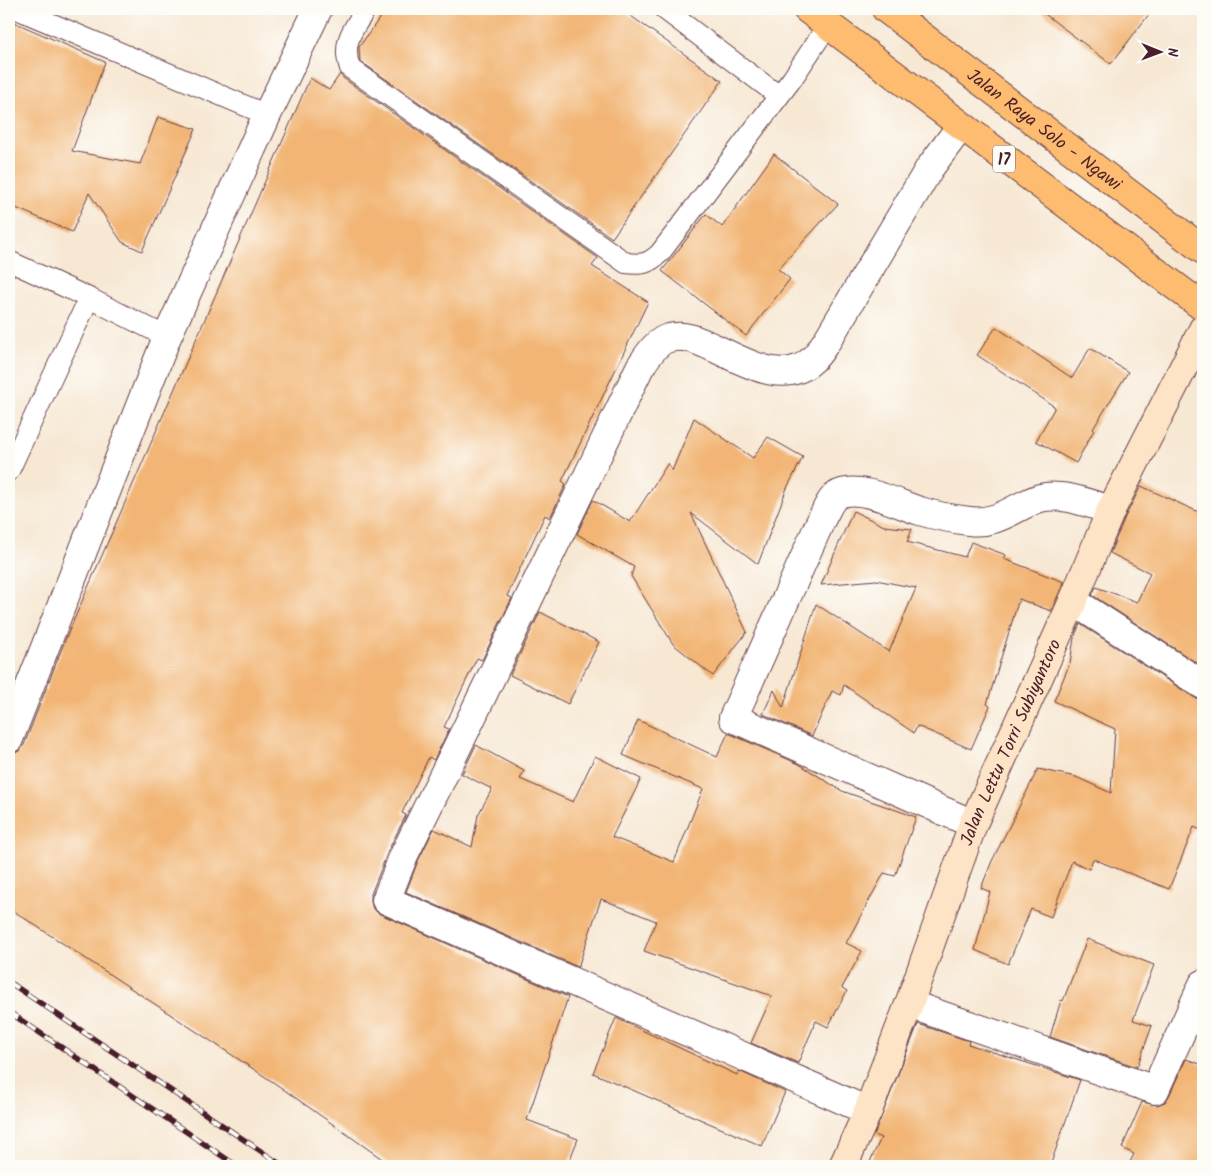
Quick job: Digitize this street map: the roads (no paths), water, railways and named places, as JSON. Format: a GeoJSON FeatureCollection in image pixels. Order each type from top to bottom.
{"type":"FeatureCollection","features":[{"type":"Feature","properties":{"kind":"highway","name":"17"},"geometry":{"type":"LineString","coordinates":[[807,9],[1203,307]]}},
{"type":"Feature","properties":{"kind":"highway","name":"Jalan Raya Solo - Ngawi"},"geometry":{"type":"LineString","coordinates":[[886,9],[1203,250]]}},
{"type":"Feature","properties":{"kind":"main road","name":"Jalan Lettu Torri Subiyantoro"},"geometry":{"type":"LineString","coordinates":[[843,1166],[868,1112],[909,1004],[973,824],[1073,601],[1110,510],[1203,329]]}},
{"type":"Feature","properties":{"kind":"street"},"geometry":{"type":"LineString","coordinates":[[9,739],[167,337],[267,115],[318,9]]}},
{"type":"Feature","properties":{"kind":"street"},"geometry":{"type":"LineString","coordinates":[[868,1112],[386,900],[404,855],[640,367],[653,349],[668,338],[690,337],[762,369],[784,373],[796,371],[812,360],[828,339],[929,170],[961,126]]}},
{"type":"Feature","properties":{"kind":"street"},"geometry":{"type":"LineString","coordinates":[[973,824],[733,718],[822,518],[829,504],[836,496],[848,492],[864,492],[922,512],[971,522],[991,521],[1040,498],[1070,498],[1110,510]]}},
{"type":"Feature","properties":{"kind":"street"},"geometry":{"type":"LineString","coordinates":[[1073,601],[1203,685]]}},
{"type":"Feature","properties":{"kind":"street"},"geometry":{"type":"LineString","coordinates":[[909,1004],[1155,1090],[1203,984]]}},
{"type":"Feature","properties":{"kind":"lane"},"geometry":{"type":"LineString","coordinates":[[16,9],[267,115]]}},
{"type":"Feature","properties":{"kind":"lane"},"geometry":{"type":"LineString","coordinates":[[366,9],[350,34],[346,49],[350,68],[626,262],[638,265],[650,262],[660,253],[779,96],[828,25]]}},
{"type":"Feature","properties":{"kind":"lane"},"geometry":{"type":"LineString","coordinates":[[664,9],[779,96]]}},
{"type":"Feature","properties":{"kind":"lane"},"geometry":{"type":"LineString","coordinates":[[9,261],[167,337]]}},
{"type":"Feature","properties":{"kind":"lane"},"geometry":{"type":"LineString","coordinates":[[9,470],[89,298]]}},
{"type":"Feature","properties":{"kind":"railway"},"geometry":{"type":"LineString","coordinates":[[9,982],[283,1166]]}},
{"type":"Feature","properties":{"kind":"railway"},"geometry":{"type":"LineString","coordinates":[[9,1012],[237,1166]]}}]}
